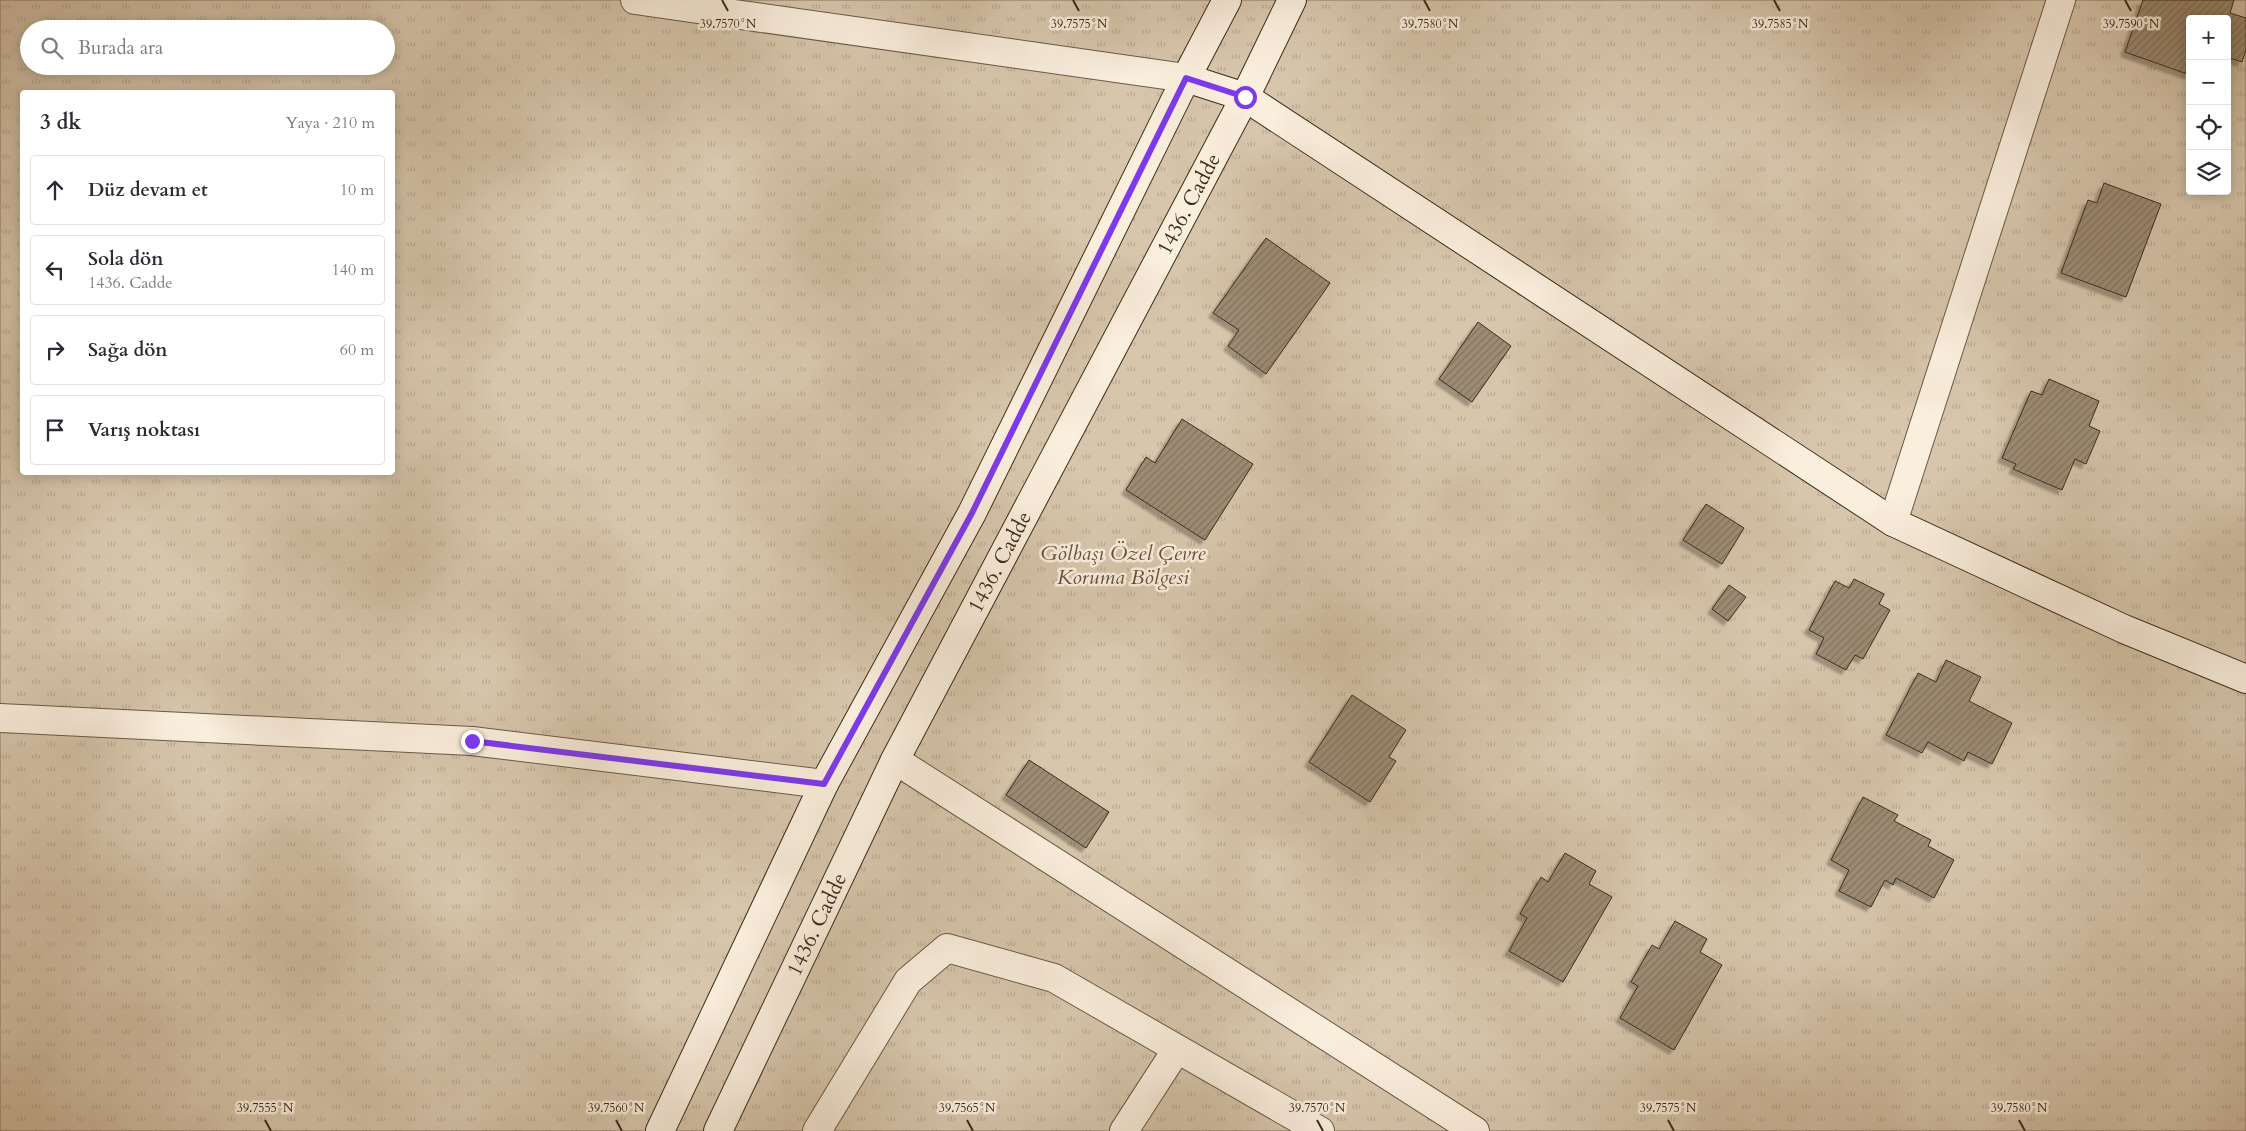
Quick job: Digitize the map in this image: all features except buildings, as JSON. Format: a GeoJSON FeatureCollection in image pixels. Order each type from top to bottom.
{"type":"FeatureCollection","features":[{"type":"Feature","properties":{"kind":"street"},"geometry":{"type":"LineString","coordinates":[[635,0],[1186,78],[1245,97],[1893,522],[2124,629],[2246,679]]}},
{"type":"Feature","properties":{"kind":"street"},"geometry":{"type":"LineString","coordinates":[[660,1131],[824,784],[972,513],[1186,78],[1227,0]]}},
{"type":"Feature","properties":{"kind":"street","name":"1436. Cadde"},"geometry":{"type":"LineString","coordinates":[[718,1131],[895,760],[1245,97],[1292,0]]}},
{"type":"Feature","properties":{"kind":"street"},"geometry":{"type":"LineString","coordinates":[[1893,522],[2061,0]]}},
{"type":"Feature","properties":{"kind":"street"},"geometry":{"type":"LineString","coordinates":[[0,718],[472,741],[824,784]]}},
{"type":"Feature","properties":{"kind":"street"},"geometry":{"type":"LineString","coordinates":[[895,760],[1475,1131]]}},
{"type":"Feature","properties":{"kind":"street"},"geometry":{"type":"LineString","coordinates":[[817,1131],[908,981],[946,948],[1054,978],[1320,1131]]}},
{"type":"Feature","properties":{"kind":"street"},"geometry":{"type":"LineString","coordinates":[[1124,1131],[1177,1049]]}},
{"type":"Feature","properties":{"kind":"green space","name":"Gölbaşı Özel Çevre Koruma Bölgesi"},"geometry":{"type":"Polygon","coordinates":[[[0,0],[2246,0],[2246,1131],[0,1131],[0,0]]]}},
{"type":"Feature","properties":{"kind":"route"},"geometry":{"type":"LineString","coordinates":[[472,741],[824,784],[972,513],[1186,78],[1245,97]]}}]}
